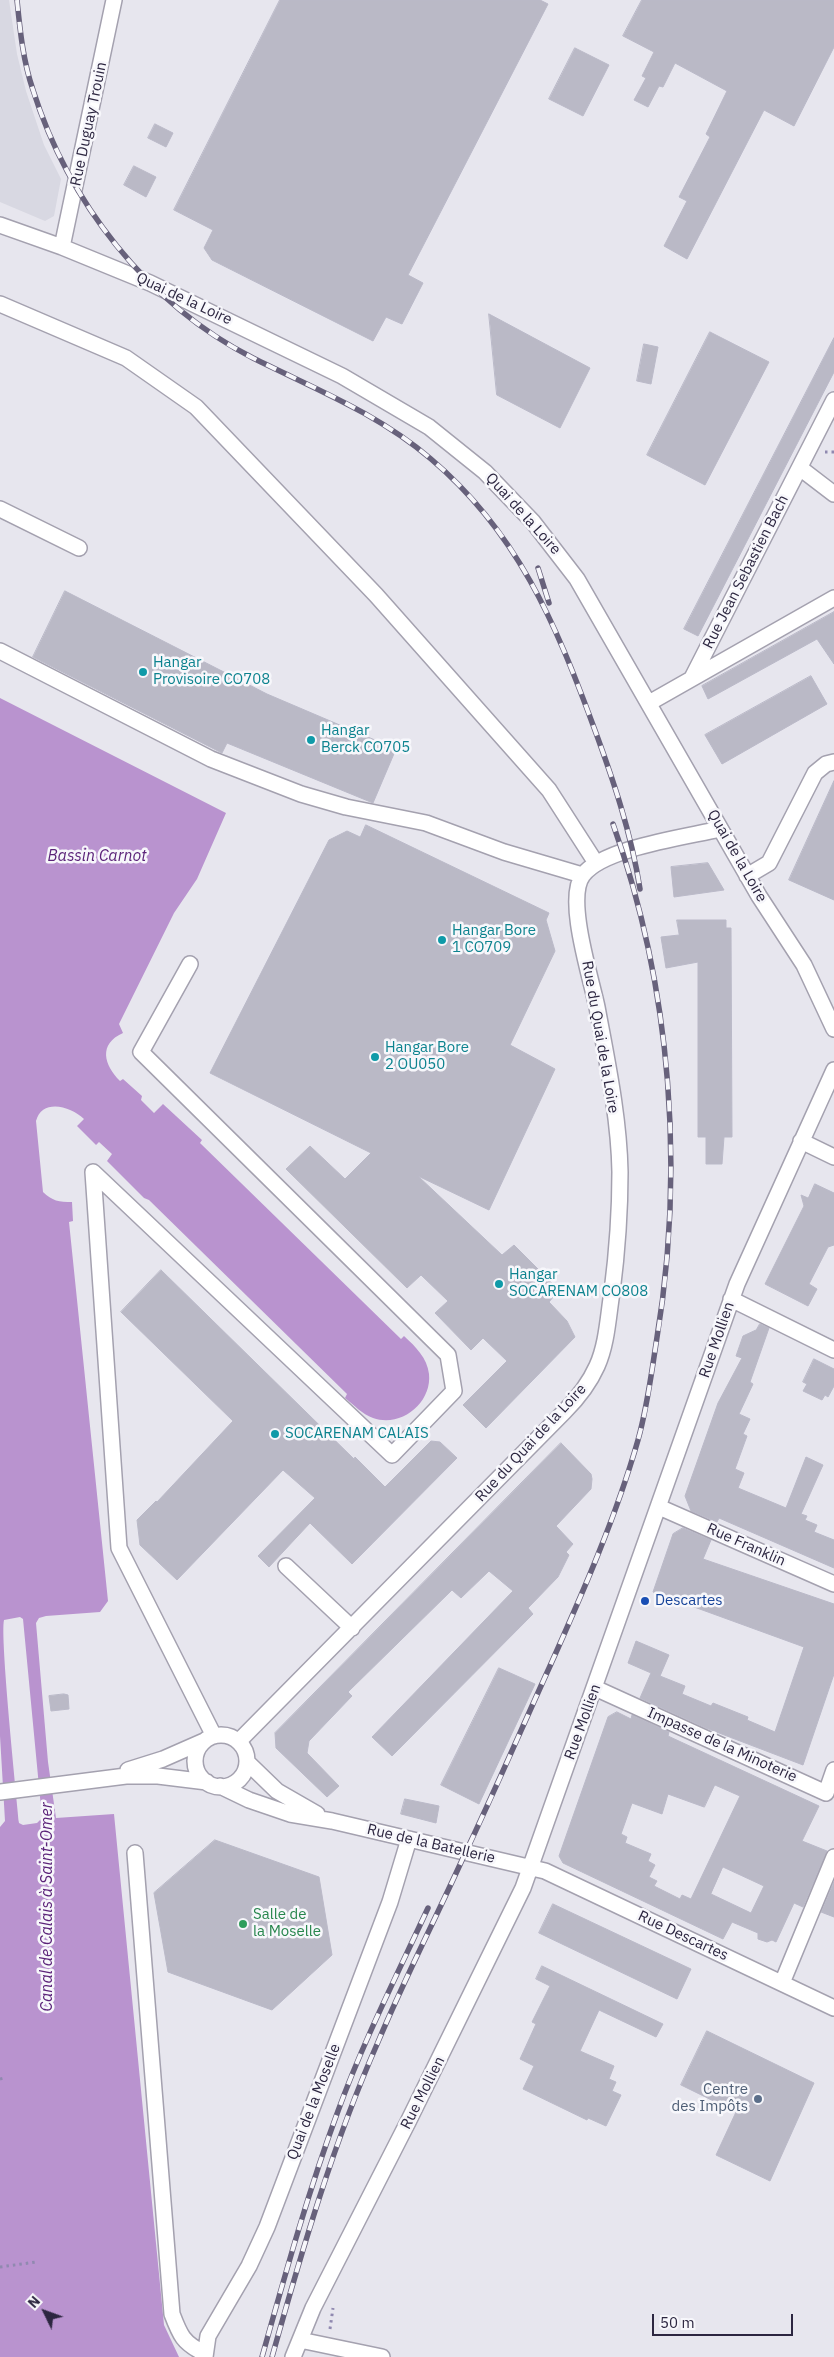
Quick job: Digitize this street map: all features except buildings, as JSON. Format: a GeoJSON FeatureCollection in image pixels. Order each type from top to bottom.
{"type":"FeatureCollection","features":[{"type":"Feature","properties":{"kind":"street","name":"Rue Duguay Trouin"},"geometry":{"type":"LineString","coordinates":[[62,247],[114,0]]}},
{"type":"Feature","properties":{"kind":"street","name":"Quai de la Loire"},"geometry":{"type":"LineString","coordinates":[[0,225],[62,247],[176,295],[342,376],[403,410],[450,443],[502,488],[556,550],[577,579],[747,876],[804,965],[834,1029]]}},
{"type":"Feature","properties":{"kind":"street"},"geometry":{"type":"LineString","coordinates":[[0,304],[126,358],[196,406],[376,594],[549,790],[596,863]]}},
{"type":"Feature","properties":{"kind":"street","name":"Rue Jean Sebastien Bach"},"geometry":{"type":"LineString","coordinates":[[693,676],[834,400]]}},
{"type":"Feature","properties":{"kind":"street"},"geometry":{"type":"LineString","coordinates":[[800,468],[834,494]]}},
{"type":"Feature","properties":{"kind":"street"},"geometry":{"type":"LineString","coordinates":[[0,508],[80,548]]}},
{"type":"Feature","properties":{"kind":"street","name":"Rue Jean Sebastien Bach"},"geometry":{"type":"LineString","coordinates":[[649,703],[693,676],[834,598]]}},
{"type":"Feature","properties":{"kind":"street"},"geometry":{"type":"LineString","coordinates":[[0,651],[211,759],[300,794],[346,807],[426,823],[504,852],[582,876],[596,863],[608,856],[720,829]]}},
{"type":"Feature","properties":{"kind":"street"},"geometry":{"type":"LineString","coordinates":[[747,876],[769,863],[815,773],[826,764],[834,762]]}},
{"type":"Feature","properties":{"kind":"street","name":"Rue du Quai de la Loire"},"geometry":{"type":"LineString","coordinates":[[239,1741],[564,1412],[584,1390],[598,1365],[608,1319],[614,1269],[620,1170],[608,1072],[576,908],[578,884],[582,876]]}},
{"type":"Feature","properties":{"kind":"street"},"geometry":{"type":"LineString","coordinates":[[190,964],[141,1052],[448,1355],[454,1391],[392,1455],[93,1172],[119,1548],[210,1738]]}},
{"type":"Feature","properties":{"kind":"street","name":"Rue Mollien"},"geometry":{"type":"LineString","coordinates":[[292,2357],[313,2308],[491,1956],[531,1867],[731,1299],[834,1070]]}},
{"type":"Feature","properties":{"kind":"street"},"geometry":{"type":"LineString","coordinates":[[801,1141],[834,1157]]}},
{"type":"Feature","properties":{"kind":"street"},"geometry":{"type":"LineString","coordinates":[[731,1299],[834,1350]]}},
{"type":"Feature","properties":{"kind":"street","name":"Rue Franklin"},"geometry":{"type":"LineString","coordinates":[[659,1507],[834,1584]]}},
{"type":"Feature","properties":{"kind":"street"},"geometry":{"type":"LineString","coordinates":[[286,1566],[352,1628]]}},
{"type":"Feature","properties":{"kind":"street","name":"Impasse de la Minoterie"},"geometry":{"type":"LineString","coordinates":[[595,1688],[826,1793],[834,1770]]}},
{"type":"Feature","properties":{"kind":"street"},"geometry":{"type":"LineString","coordinates":[[227,1735],[239,1741],[246,1753],[247,1762],[240,1778],[229,1786],[214,1784],[198,1772],[196,1764],[198,1750],[210,1738],[227,1735]]}},
{"type":"Feature","properties":{"kind":"street","name":"Rue de la Batellerie"},"geometry":{"type":"LineString","coordinates":[[97,1779],[163,1759],[210,1738]]}},
{"type":"Feature","properties":{"kind":"street","name":"Rue de la Batellerie"},"geometry":{"type":"LineString","coordinates":[[247,1762],[286,1798],[332,1821]]}},
{"type":"Feature","properties":{"kind":"street","name":"Rue de la Batellerie"},"geometry":{"type":"LineString","coordinates":[[0,1792],[97,1779],[158,1776],[214,1784],[250,1800],[290,1814],[332,1821],[531,1867]]}},
{"type":"Feature","properties":{"kind":"street","name":"Quai de la Moselle"},"geometry":{"type":"LineString","coordinates":[[205,2355],[208,2336],[249,2266],[264,2234],[390,1902],[409,1839]]}},
{"type":"Feature","properties":{"kind":"street"},"geometry":{"type":"LineString","coordinates":[[135,1853],[172,2314],[180,2335],[190,2346],[205,2355]]}},
{"type":"Feature","properties":{"kind":"street"},"geometry":{"type":"LineString","coordinates":[[782,1983],[834,1857]]}},
{"type":"Feature","properties":{"kind":"street","name":"Rue Descartes"},"geometry":{"type":"LineString","coordinates":[[531,1867],[561,1878],[834,2008]]}},
{"type":"Feature","properties":{"kind":"street"},"geometry":{"type":"LineString","coordinates":[[300,2340],[382,2357]]}},
{"type":"Feature","properties":{"kind":"path"},"geometry":{"type":"LineString","coordinates":[[0,2267],[36,2262]]}},
{"type":"Feature","properties":{"kind":"path"},"geometry":{"type":"LineString","coordinates":[[328,2347],[334,2300]]}},
{"type":"Feature","properties":{"kind":"shaded area"},"geometry":{"type":"Polygon","coordinates":[[[0,0],[9,0],[17,54],[26,91],[44,145],[61,179],[54,216],[45,221],[0,202],[0,0]]]}},
{"type":"Feature","properties":{"kind":"water"},"geometry":{"type":"Polygon","coordinates":[[[0,698],[226,813],[197,879],[174,913],[119,1024],[123,1033],[110,1043],[107,1049],[107,1062],[120,1081],[123,1079],[142,1096],[141,1100],[154,1113],[163,1104],[202,1140],[200,1143],[401,1339],[404,1336],[417,1349],[428,1368],[429,1374],[429,1385],[425,1395],[413,1411],[404,1416],[384,1420],[365,1414],[345,1398],[347,1394],[107,1161],[112,1154],[99,1142],[96,1145],[77,1126],[84,1119],[72,1111],[57,1106],[44,1109],[39,1114],[36,1121],[43,1192],[56,1200],[72,1202],[73,1221],[69,1222],[108,1601],[100,1612],[46,1616],[39,1618],[36,1623],[48,1762],[56,1818],[114,1814],[164,2325],[179,2357],[0,2357],[0,1827],[5,1821],[0,1736],[0,698]],[[20,1617],[4,1620],[3,1632],[19,1823],[23,1825],[37,1823],[42,1818],[23,1619],[20,1617]]]}},
{"type":"Feature","properties":{"kind":"railway"},"geometry":{"type":"LineString","coordinates":[[17,0],[24,57],[33,90],[48,131],[67,171],[90,209],[116,245],[146,279],[179,309],[215,336],[253,358],[367,415],[410,443],[431,459],[461,487],[510,548],[548,615],[579,687],[621,806],[632,847],[640,889]]}},
{"type":"Feature","properties":{"kind":"railway"},"geometry":{"type":"LineString","coordinates":[[538,568],[549,603]]}},
{"type":"Feature","properties":{"kind":"railway"},"geometry":{"type":"LineString","coordinates":[[272,2357],[319,2198],[362,2080],[398,1996],[496,1786],[587,1582],[620,1497],[644,1416],[665,1279],[670,1213],[671,1147],[668,1081],[649,951],[633,887],[613,824]]}},
{"type":"Feature","properties":{"kind":"railway"},"geometry":{"type":"LineString","coordinates":[[262,2357],[288,2264],[338,2111],[369,2034],[428,1908]]}},
{"type":"Feature","properties":{"kind":"place","name":"Hangar Provisoire CO708"},"geometry":{"type":"Point","coordinates":[143,672]}},
{"type":"Feature","properties":{"kind":"place","name":"Hangar Berck CO705"},"geometry":{"type":"Point","coordinates":[311,740]}},
{"type":"Feature","properties":{"kind":"place","name":"Hangar Bore 1 CO709"},"geometry":{"type":"Point","coordinates":[442,940]}},
{"type":"Feature","properties":{"kind":"place","name":"Hangar Bore 2 OU050"},"geometry":{"type":"Point","coordinates":[375,1057]}},
{"type":"Feature","properties":{"kind":"place","name":"Hangar SOCARENAM CO808"},"geometry":{"type":"Point","coordinates":[499,1284]}},
{"type":"Feature","properties":{"kind":"place","name":"SOCARENAM CALAIS"},"geometry":{"type":"Point","coordinates":[275,1434]}},
{"type":"Feature","properties":{"kind":"place","name":"Descartes"},"geometry":{"type":"Point","coordinates":[645,1601]}},
{"type":"Feature","properties":{"kind":"place","name":"Salle de la Moselle"},"geometry":{"type":"Point","coordinates":[243,1924]}},
{"type":"Feature","properties":{"kind":"place","name":"Centre des Impôts"},"geometry":{"type":"Point","coordinates":[758,2099]}},
{"type":"Feature","properties":{"kind":"water label","name":"Bassin Carnot"},"geometry":{"type":"Point","coordinates":[97,856]}},
{"type":"Feature","properties":{"kind":"water label","name":"Canal de Calais à Saint-Omer"},"geometry":{"type":"Point","coordinates":[47,1907]}}]}
